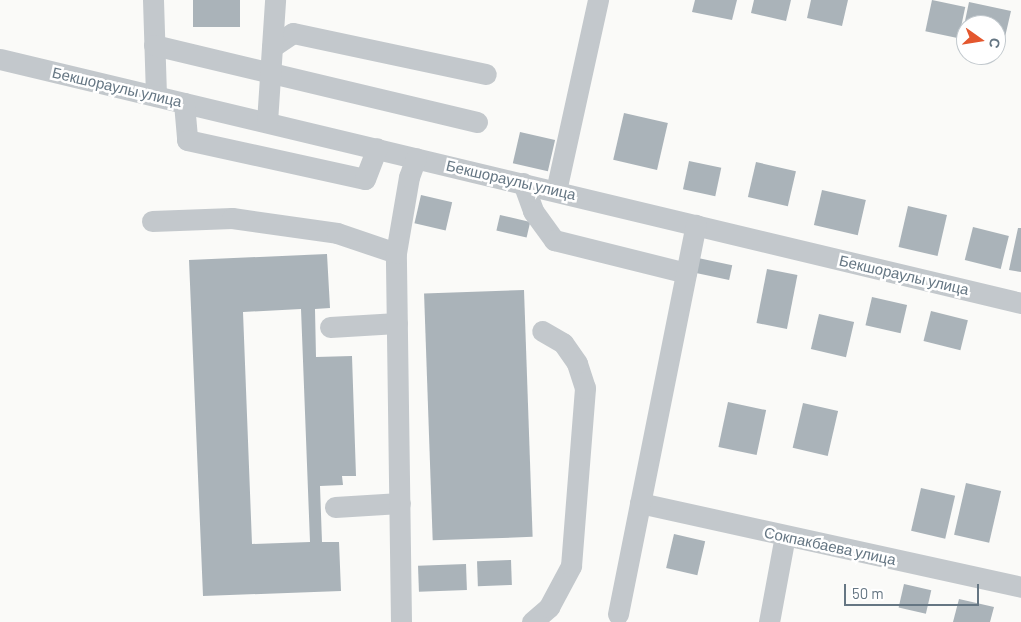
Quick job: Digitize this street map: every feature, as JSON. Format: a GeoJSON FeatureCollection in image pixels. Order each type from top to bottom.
{"type":"FeatureCollection","features":[{"type":"Feature","properties":{"kind":"street"},"geometry":{"type":"LineString","coordinates":[[153,0],[156,96]]}},
{"type":"Feature","properties":{"kind":"street"},"geometry":{"type":"LineString","coordinates":[[267,122],[275,0]]}},
{"type":"Feature","properties":{"kind":"street"},"geometry":{"type":"LineString","coordinates":[[556,191],[598,0]]}},
{"type":"Feature","properties":{"kind":"street"},"geometry":{"type":"LineString","coordinates":[[272,47],[293,33],[486,74]]}},
{"type":"Feature","properties":{"kind":"street"},"geometry":{"type":"LineString","coordinates":[[154,45],[477,122]]}},
{"type":"Feature","properties":{"kind":"street","name":"Бекшораулы улица"},"geometry":{"type":"LineString","coordinates":[[0,59],[1021,302]]}},
{"type":"Feature","properties":{"kind":"street"},"geometry":{"type":"LineString","coordinates":[[184,103],[187,140],[365,179],[377,148]]}},
{"type":"Feature","properties":{"kind":"street"},"geometry":{"type":"LineString","coordinates":[[401,622],[396,253],[409,178],[416,158]]}},
{"type":"Feature","properties":{"kind":"street"},"geometry":{"type":"LineString","coordinates":[[523,183],[533,211],[554,240],[686,273]]}},
{"type":"Feature","properties":{"kind":"street"},"geometry":{"type":"LineString","coordinates":[[152,221],[232,218],[338,233],[396,253]]}},
{"type":"Feature","properties":{"kind":"street"},"geometry":{"type":"LineString","coordinates":[[618,614],[696,225]]}},
{"type":"Feature","properties":{"kind":"street"},"geometry":{"type":"LineString","coordinates":[[330,327],[397,323]]}},
{"type":"Feature","properties":{"kind":"street"},"geometry":{"type":"LineString","coordinates":[[532,622],[548,607],[571,566],[585,388],[577,363],[563,343],[542,331]]}},
{"type":"Feature","properties":{"kind":"street"},"geometry":{"type":"LineString","coordinates":[[335,507],[400,503]]}},
{"type":"Feature","properties":{"kind":"street","name":"Сокпакбаева улица"},"geometry":{"type":"LineString","coordinates":[[640,503],[1021,587]]}},
{"type":"Feature","properties":{"kind":"street"},"geometry":{"type":"LineString","coordinates":[[769,622],[785,536]]}},
{"type":"Feature","properties":{"kind":"building"},"geometry":{"type":"Polygon","coordinates":[[[193,0],[240,0],[240,27],[193,27],[193,0]]]}},
{"type":"Feature","properties":{"kind":"building"},"geometry":{"type":"Polygon","coordinates":[[[695,0],[737,0],[732,20],[692,12],[695,0]]]}},
{"type":"Feature","properties":{"kind":"building"},"geometry":{"type":"Polygon","coordinates":[[[754,0],[791,0],[786,21],[751,13],[754,0]]]}},
{"type":"Feature","properties":{"kind":"building"},"geometry":{"type":"Polygon","coordinates":[[[811,0],[848,0],[842,26],[807,18],[811,0]]]}},
{"type":"Feature","properties":{"kind":"building"},"geometry":{"type":"Polygon","coordinates":[[[932,0],[965,7],[964,15],[956,15],[956,38],[925,31],[932,0]]]}},
{"type":"Feature","properties":{"kind":"building"},"geometry":{"type":"Polygon","coordinates":[[[969,2],[1011,11],[1006,33],[1006,15],[966,15],[969,2]]]}},
{"type":"Feature","properties":{"kind":"building"},"geometry":{"type":"Polygon","coordinates":[[[624,113],[668,123],[657,170],[613,160],[624,113]]]}},
{"type":"Feature","properties":{"kind":"building"},"geometry":{"type":"Polygon","coordinates":[[[520,132],[555,140],[548,171],[513,163],[520,132]]]}},
{"type":"Feature","properties":{"kind":"building"},"geometry":{"type":"Polygon","coordinates":[[[689,161],[721,168],[715,196],[683,189],[689,161]]]}},
{"type":"Feature","properties":{"kind":"building"},"geometry":{"type":"Polygon","coordinates":[[[756,162],[796,171],[788,206],[748,197],[756,162]]]}},
{"type":"Feature","properties":{"kind":"building"},"geometry":{"type":"Polygon","coordinates":[[[822,190],[866,200],[858,235],[814,225],[822,190]]]}},
{"type":"Feature","properties":{"kind":"building"},"geometry":{"type":"Polygon","coordinates":[[[421,195],[452,202],[446,230],[414,223],[421,195]]]}},
{"type":"Feature","properties":{"kind":"building"},"geometry":{"type":"Polygon","coordinates":[[[908,206],[947,215],[938,256],[899,247],[908,206]]]}},
{"type":"Feature","properties":{"kind":"building"},"geometry":{"type":"Polygon","coordinates":[[[500,215],[530,222],[527,238],[496,231],[500,215]]]}},
{"type":"Feature","properties":{"kind":"building"},"geometry":{"type":"Polygon","coordinates":[[[973,227],[1009,236],[1001,269],[965,260],[973,227]]]}},
{"type":"Feature","properties":{"kind":"building"},"geometry":{"type":"Polygon","coordinates":[[[1018,228],[1021,228],[1021,272],[1009,270],[1018,228]]]}},
{"type":"Feature","properties":{"kind":"building"},"geometry":{"type":"Polygon","coordinates":[[[327,254],[330,308],[315,309],[316,357],[352,356],[356,476],[342,476],[343,485],[320,486],[322,542],[339,542],[341,591],[203,596],[189,260],[327,254]],[[301,309],[243,312],[252,544],[310,542],[301,309]]]}},
{"type":"Feature","properties":{"kind":"building"},"geometry":{"type":"Polygon","coordinates":[[[698,258],[732,265],[729,280],[695,273],[698,258]]]}},
{"type":"Feature","properties":{"kind":"building"},"geometry":{"type":"Polygon","coordinates":[[[767,269],[797,275],[787,329],[757,323],[767,269]]]}},
{"type":"Feature","properties":{"kind":"building"},"geometry":{"type":"Polygon","coordinates":[[[524,290],[533,537],[433,540],[424,293],[524,290]]]}},
{"type":"Feature","properties":{"kind":"building"},"geometry":{"type":"Polygon","coordinates":[[[872,297],[907,305],[901,333],[865,325],[872,297]]]}},
{"type":"Feature","properties":{"kind":"building"},"geometry":{"type":"Polygon","coordinates":[[[931,311],[968,320],[960,350],[924,341],[931,311]]]}},
{"type":"Feature","properties":{"kind":"building"},"geometry":{"type":"Polygon","coordinates":[[[819,314],[854,322],[846,357],[811,349],[819,314]]]}},
{"type":"Feature","properties":{"kind":"building"},"geometry":{"type":"Polygon","coordinates":[[[728,402],[766,410],[757,455],[718,447],[728,402]]]}},
{"type":"Feature","properties":{"kind":"building"},"geometry":{"type":"Polygon","coordinates":[[[803,403],[838,411],[828,456],[793,448],[803,403]]]}},
{"type":"Feature","properties":{"kind":"building"},"geometry":{"type":"Polygon","coordinates":[[[966,483],[1001,491],[989,543],[954,535],[966,483]]]}},
{"type":"Feature","properties":{"kind":"building"},"geometry":{"type":"Polygon","coordinates":[[[921,488],[955,496],[945,539],[911,531],[921,488]]]}},
{"type":"Feature","properties":{"kind":"building"},"geometry":{"type":"Polygon","coordinates":[[[674,534],[705,541],[697,575],[666,568],[674,534]]]}},
{"type":"Feature","properties":{"kind":"building"},"geometry":{"type":"Polygon","coordinates":[[[511,560],[512,585],[478,586],[477,561],[511,560]]]}},
{"type":"Feature","properties":{"kind":"building"},"geometry":{"type":"Polygon","coordinates":[[[466,564],[467,590],[419,592],[418,566],[466,564]]]}},
{"type":"Feature","properties":{"kind":"building"},"geometry":{"type":"Polygon","coordinates":[[[904,584],[931,590],[926,614],[899,607],[904,584]]]}},
{"type":"Feature","properties":{"kind":"building"},"geometry":{"type":"Polygon","coordinates":[[[959,599],[994,607],[990,622],[953,622],[959,599]]]}}]}
